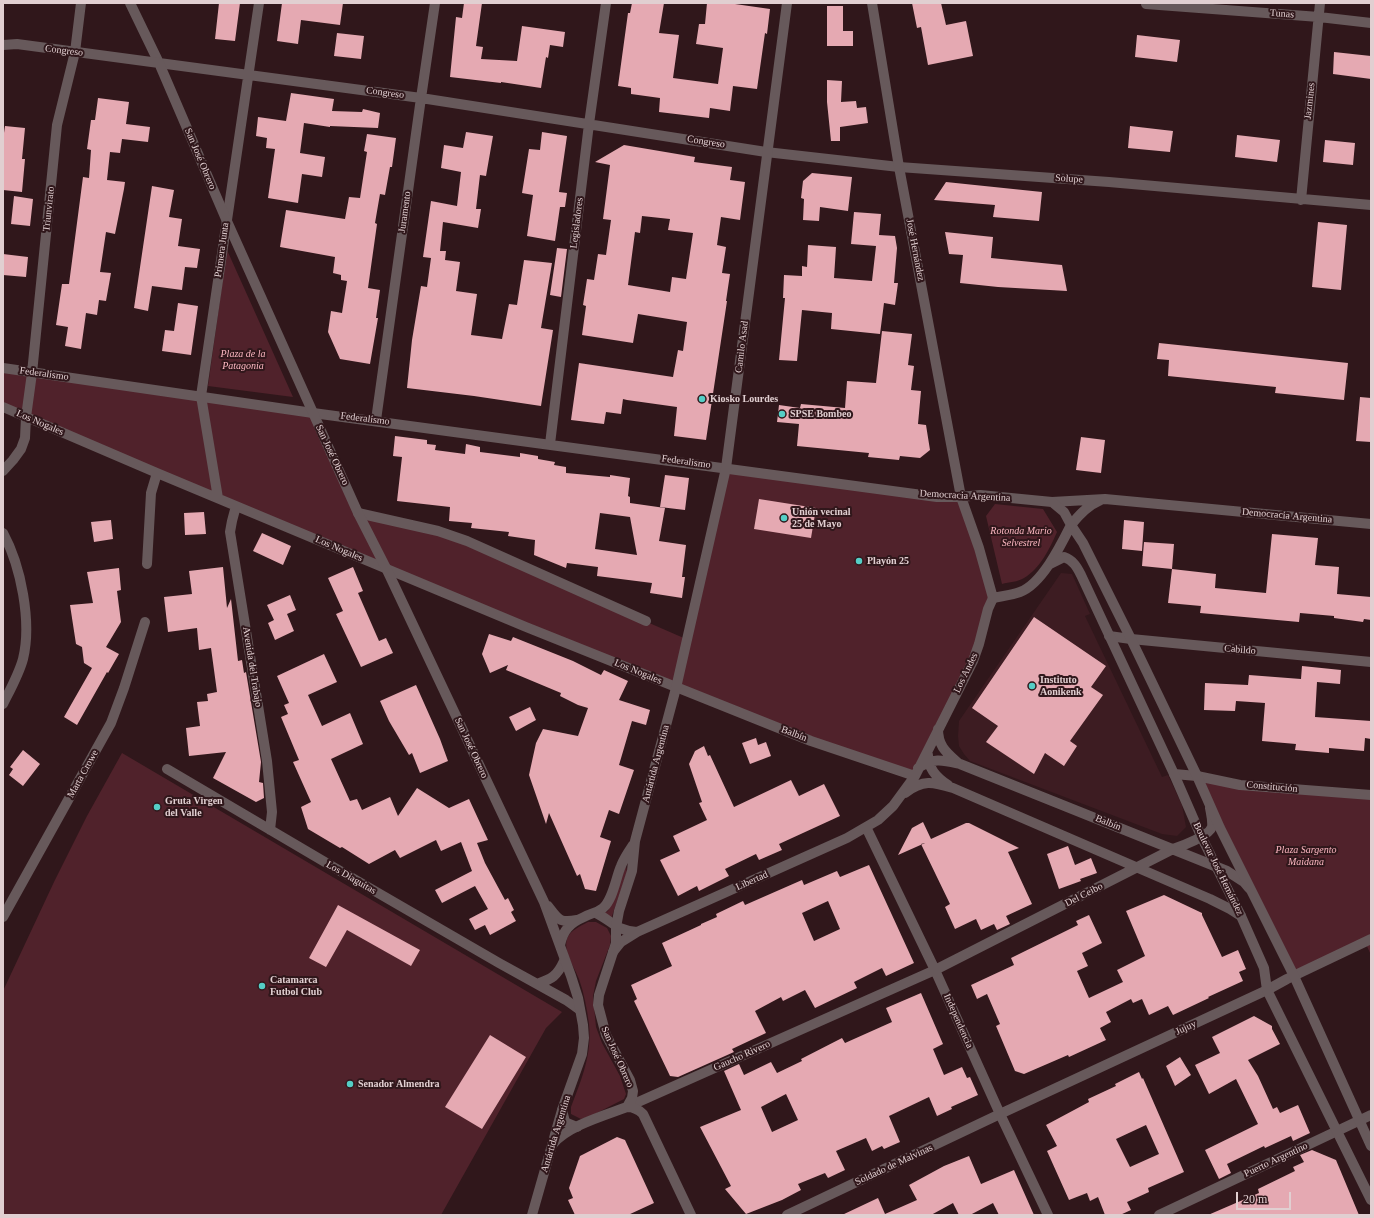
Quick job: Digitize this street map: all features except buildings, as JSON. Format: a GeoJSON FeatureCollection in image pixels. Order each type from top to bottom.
{"type":"FeatureCollection","features":[{"type":"Feature","properties":{"kind":"street","name":"Triunvirato"},"geometry":{"type":"LineString","coordinates":[[3,471],[21,449],[25,438],[57,125],[75,52],[81,3]]}},
{"type":"Feature","properties":{"kind":"street","name":"San José Obrero"},"geometry":{"type":"LineString","coordinates":[[130,3],[159,62],[226,219],[358,513],[387,570],[544,902],[575,991],[580,1010],[584,1032],[582,1054]]}},
{"type":"Feature","properties":{"kind":"street","name":"Primera Junta"},"geometry":{"type":"LineString","coordinates":[[218,498],[201,396],[259,3]]}},
{"type":"Feature","properties":{"kind":"street","name":"Juramento"},"geometry":{"type":"LineString","coordinates":[[376,420],[435,3]]}},
{"type":"Feature","properties":{"kind":"street","name":"Legisladores"},"geometry":{"type":"LineString","coordinates":[[550,444],[589,124],[606,3]]}},
{"type":"Feature","properties":{"kind":"street","name":"Camilo Asad"},"geometry":{"type":"LineString","coordinates":[[676,688],[726,468],[766,152],[787,3]]}},
{"type":"Feature","properties":{"kind":"street","name":"José Hernández"},"geometry":{"type":"LineString","coordinates":[[872,3],[899,167],[961,497]]}},
{"type":"Feature","properties":{"kind":"street","name":"Jazmines"},"geometry":{"type":"LineString","coordinates":[[1300,200],[1320,3]]}},
{"type":"Feature","properties":{"kind":"street","name":"Tunas"},"geometry":{"type":"LineString","coordinates":[[1146,4],[1319,17],[1371,23]]}},
{"type":"Feature","properties":{"kind":"street","name":"Congreso"},"geometry":{"type":"LineString","coordinates":[[3,45],[17,44],[159,62],[421,98],[766,152]]}},
{"type":"Feature","properties":{"kind":"street","name":"Solupe"},"geometry":{"type":"LineString","coordinates":[[766,152],[899,167],[1109,182],[1300,200],[1371,205]]}},
{"type":"Feature","properties":{"kind":"street","name":"Federalismo"},"geometry":{"type":"LineString","coordinates":[[3,368],[313,413],[376,420],[726,468]]}},
{"type":"Feature","properties":{"kind":"street","name":"Los Nogales"},"geometry":{"type":"LineString","coordinates":[[3,407],[387,570],[676,688]]}},
{"type":"Feature","properties":{"kind":"street","name":"Democracia Argentina"},"geometry":{"type":"LineString","coordinates":[[726,468],[937,497],[980,495],[1052,502],[1105,499],[1371,524]]}},
{"type":"Feature","properties":{"kind":"street"},"geometry":{"type":"LineString","coordinates":[[147,564],[151,493],[157,473]]}},
{"type":"Feature","properties":{"kind":"street"},"geometry":{"type":"LineString","coordinates":[[961,497],[979,548],[993,598],[1021,592],[1034,583],[1050,564],[1071,525],[1091,504],[1105,499]]}},
{"type":"Feature","properties":{"kind":"street","name":"Boulevar José Hernández"},"geometry":{"type":"LineString","coordinates":[[1052,502],[1064,512],[1083,543],[1131,639],[1251,891],[1294,976],[1371,1146]]}},
{"type":"Feature","properties":{"kind":"street","name":"Avenida del Trabajo"},"geometry":{"type":"LineString","coordinates":[[236,506],[230,532],[267,761],[272,812],[270,830]]}},
{"type":"Feature","properties":{"kind":"street"},"geometry":{"type":"LineString","coordinates":[[358,513],[438,531],[467,541],[646,621]]}},
{"type":"Feature","properties":{"kind":"street"},"geometry":{"type":"LineString","coordinates":[[3,533],[11,548],[20,577],[27,631],[23,659],[3,704]]}},
{"type":"Feature","properties":{"kind":"street","name":"Boulevar José Hernández"},"geometry":{"type":"LineString","coordinates":[[1050,564],[1064,557],[1070,559],[1076,566],[1174,774],[1201,836],[1241,916],[1264,968],[1267,990],[1371,1200]]}},
{"type":"Feature","properties":{"kind":"street","name":"Los Andes"},"geometry":{"type":"LineString","coordinates":[[866,827],[878,820],[893,806],[917,772],[973,661],[980,644],[988,609],[993,598]]}},
{"type":"Feature","properties":{"kind":"street","name":"Marta Crowe"},"geometry":{"type":"LineString","coordinates":[[3,917],[111,722],[124,688],[145,622]]}},
{"type":"Feature","properties":{"kind":"street","name":"Cabildo"},"geometry":{"type":"LineString","coordinates":[[1109,636],[1371,662]]}},
{"type":"Feature","properties":{"kind":"street","name":"Balbín"},"geometry":{"type":"LineString","coordinates":[[676,688],[811,741],[917,772]]}},
{"type":"Feature","properties":{"kind":"street","name":"Antártida Argentina"},"geometry":{"type":"LineString","coordinates":[[616,926],[632,870],[635,841],[676,688]]}},
{"type":"Feature","properties":{"kind":"street"},"geometry":{"type":"LineString","coordinates":[[938,729],[938,739],[942,747],[960,764]]}},
{"type":"Feature","properties":{"kind":"street"},"geometry":{"type":"LineString","coordinates":[[928,748],[928,761],[933,771],[953,788]]}},
{"type":"Feature","properties":{"kind":"street"},"geometry":{"type":"LineString","coordinates":[[917,772],[928,761],[943,760],[960,764]]}},
{"type":"Feature","properties":{"kind":"street","name":"Balbín"},"geometry":{"type":"LineString","coordinates":[[960,764],[1216,867],[1237,877],[1244,882],[1251,891]]}},
{"type":"Feature","properties":{"kind":"street","name":"Los Diaguitas"},"geometry":{"type":"LineString","coordinates":[[167,769],[450,935],[566,1000],[580,1010]]}},
{"type":"Feature","properties":{"kind":"street","name":"Constitución"},"geometry":{"type":"LineString","coordinates":[[1174,774],[1197,776],[1240,785],[1371,795]]}},
{"type":"Feature","properties":{"kind":"street"},"geometry":{"type":"LineString","coordinates":[[898,799],[916,785],[926,782],[953,788],[1210,899],[1241,916]]}},
{"type":"Feature","properties":{"kind":"street","name":"Del Ceibo"},"geometry":{"type":"LineString","coordinates":[[935,970],[1173,849],[1189,843],[1210,831],[1212,827],[1210,806]]}},
{"type":"Feature","properties":{"kind":"street","name":"Libertad"},"geometry":{"type":"LineString","coordinates":[[612,954],[621,942],[637,932],[847,838],[866,827]]}},
{"type":"Feature","properties":{"kind":"street","name":"Independencia"},"geometry":{"type":"LineString","coordinates":[[866,827],[935,970],[1000,1114],[1048,1215]]}},
{"type":"Feature","properties":{"kind":"street","name":"Antártida Argentina"},"geometry":{"type":"LineString","coordinates":[[560,947],[562,935],[572,923],[584,916],[596,913],[605,907],[621,866],[635,841]]}},
{"type":"Feature","properties":{"kind":"street","name":"San José Obrero"},"geometry":{"type":"LineString","coordinates":[[544,902],[562,921],[567,922],[580,919]]}},
{"type":"Feature","properties":{"kind":"street"},"geometry":{"type":"LineString","coordinates":[[596,913],[627,932],[637,932]]}},
{"type":"Feature","properties":{"kind":"street","name":"San José Obrero"},"geometry":{"type":"LineString","coordinates":[[616,926],[616,943],[599,995],[598,1005],[606,1035],[630,1080],[633,1091],[632,1098],[627,1107]]}},
{"type":"Feature","properties":{"kind":"street","name":"Jujuy"},"geometry":{"type":"LineString","coordinates":[[1000,1114],[1267,990],[1371,939]]}},
{"type":"Feature","properties":{"kind":"street"},"geometry":{"type":"LineString","coordinates":[[537,984],[551,979],[556,975],[564,961]]}},
{"type":"Feature","properties":{"kind":"street","name":"Gaucho Rivero"},"geometry":{"type":"LineString","coordinates":[[552,1145],[563,1134],[577,1127],[627,1107],[935,970]]}},
{"type":"Feature","properties":{"kind":"street","name":"Antártida Argentina"},"geometry":{"type":"LineString","coordinates":[[532,1215],[562,1110],[582,1054]]}},
{"type":"Feature","properties":{"kind":"street"},"geometry":{"type":"LineString","coordinates":[[627,1107],[633,1107],[643,1114],[691,1215]]}},
{"type":"Feature","properties":{"kind":"street"},"geometry":{"type":"LineString","coordinates":[[562,1110],[565,1122],[577,1127]]}},
{"type":"Feature","properties":{"kind":"street","name":"Soldado de Malvinas"},"geometry":{"type":"LineString","coordinates":[[787,1215],[1000,1114]]}},
{"type":"Feature","properties":{"kind":"street","name":"Puerto Argentino"},"geometry":{"type":"LineString","coordinates":[[1159,1215],[1371,1115]]}},
{"type":"Feature","properties":{"kind":"shaded area"},"geometry":{"type":"Polygon","coordinates":[[[1061,573],[1072,574],[1090,614],[1085,616],[1162,777],[1168,775],[1182,805],[1186,827],[1177,836],[1162,834],[970,761],[959,746],[959,721],[1061,573]]]}},
{"type":"Feature","properties":{"kind":"green space","name":"Plaza de la Patagonia"},"geometry":{"type":"Polygon","coordinates":[[[227,250],[293,397],[208,386],[227,250]]]}},
{"type":"Feature","properties":{"kind":"green space"},"geometry":{"type":"Polygon","coordinates":[[[3,368],[313,413],[358,513],[438,531],[686,639],[726,468],[961,497],[993,598],[979,644],[915,776],[811,741],[3,407],[3,368]]]}},
{"type":"Feature","properties":{"kind":"green space","name":"Rotonda Mario Selvestrel"},"geometry":{"type":"Polygon","coordinates":[[[995,504],[1043,509],[1057,532],[1040,564],[1030,574],[1022,579],[1002,584],[986,516],[995,504]]]}},
{"type":"Feature","properties":{"kind":"green space","name":"Catamarca Futbol Club"},"geometry":{"type":"Polygon","coordinates":[[[122,753],[562,1012],[546,1028],[441,1215],[3,1215],[3,991],[87,816],[122,753]]]}},
{"type":"Feature","properties":{"kind":"green space","name":"Plaza Sargento Maidana"},"geometry":{"type":"Polygon","coordinates":[[[1197,776],[1371,795],[1371,955],[1365,942],[1294,976],[1197,776]]]}},
{"type":"Feature","properties":{"kind":"green space"},"geometry":{"type":"Polygon","coordinates":[[[626,866],[627,872],[611,919],[603,913],[608,911],[626,866]]]}},
{"type":"Feature","properties":{"kind":"green space"},"geometry":{"type":"Polygon","coordinates":[[[588,922],[596,922],[607,928],[611,936],[610,945],[596,981],[593,996],[596,1027],[602,1043],[620,1076],[626,1094],[624,1099],[589,1117],[581,1119],[571,1114],[571,1107],[588,1056],[590,1035],[582,990],[579,979],[570,960],[566,944],[568,936],[571,933],[588,922]]]}},
{"type":"Feature","properties":{"kind":"place","name":"Kiosko Lourdes"},"geometry":{"type":"Point","coordinates":[702,399]}},
{"type":"Feature","properties":{"kind":"place","name":"SPSE Bombeo"},"geometry":{"type":"Point","coordinates":[782,414]}},
{"type":"Feature","properties":{"kind":"place","name":"Unión vecinal 25 de Mayo"},"geometry":{"type":"Point","coordinates":[784,518]}},
{"type":"Feature","properties":{"kind":"place","name":"Playón 25"},"geometry":{"type":"Point","coordinates":[859,561]}},
{"type":"Feature","properties":{"kind":"place","name":"Instituto Aonikenk"},"geometry":{"type":"Point","coordinates":[1032,686]}},
{"type":"Feature","properties":{"kind":"place","name":"Gruta Virgen del Valle"},"geometry":{"type":"Point","coordinates":[157,807]}},
{"type":"Feature","properties":{"kind":"place","name":"Catamarca Futbol Club"},"geometry":{"type":"Point","coordinates":[262,986]}},
{"type":"Feature","properties":{"kind":"place","name":"Senador Almendra"},"geometry":{"type":"Point","coordinates":[350,1084]}}]}
